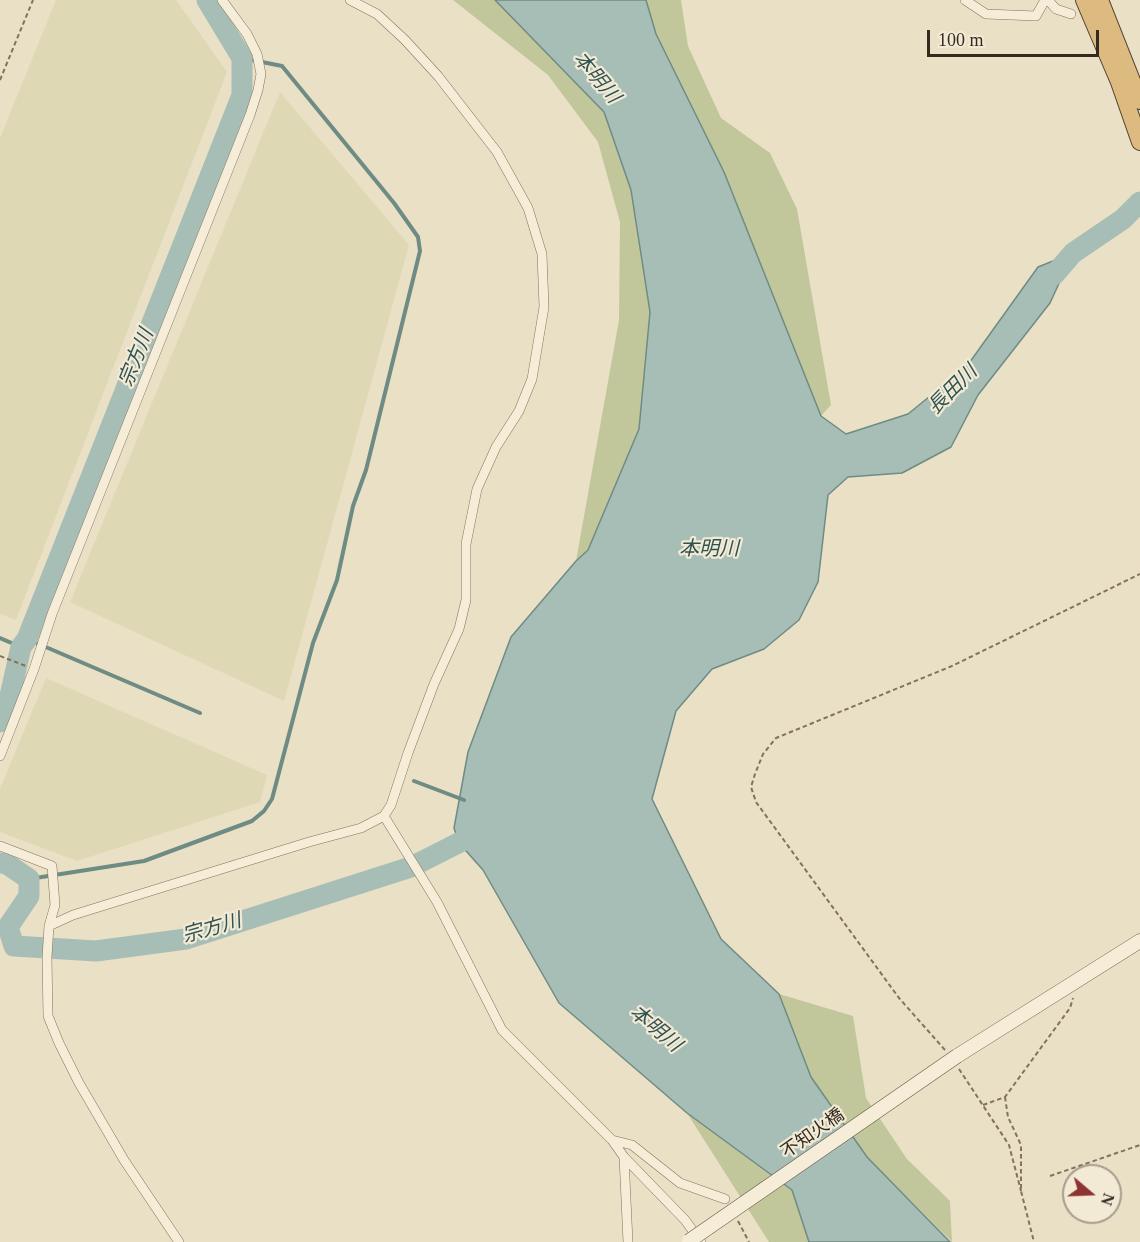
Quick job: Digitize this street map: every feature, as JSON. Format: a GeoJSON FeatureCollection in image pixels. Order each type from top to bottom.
{"type":"FeatureCollection","features":[{"type":"Feature","properties":{"kind":"highway"},"geometry":{"type":"LineString","coordinates":[[1084,0],[1130,75],[1140,142]]}},
{"type":"Feature","properties":{"kind":"highway"},"geometry":{"type":"LineString","coordinates":[[1100,0],[1140,101]]}},
{"type":"Feature","properties":{"kind":"main road","name":"不知火橋"},"geometry":{"type":"LineString","coordinates":[[693,1242],[953,1058],[1140,941]]}},
{"type":"Feature","properties":{"kind":"street"},"geometry":{"type":"LineString","coordinates":[[0,756],[34,669],[52,614],[258,90],[261,74],[257,54],[247,33],[222,0]]}},
{"type":"Feature","properties":{"kind":"street"},"geometry":{"type":"LineString","coordinates":[[49,926],[73,915],[361,828],[384,816],[391,805],[434,684],[459,629],[466,600],[466,544],[477,489],[496,447],[519,411],[532,379],[544,307],[542,254],[528,208],[497,152],[438,76],[405,40],[377,14],[350,0]]}},
{"type":"Feature","properties":{"kind":"street"},"geometry":{"type":"LineString","coordinates":[[964,0],[986,14],[1036,16],[1046,0],[1056,9],[1071,14]]}},
{"type":"Feature","properties":{"kind":"street"},"geometry":{"type":"LineString","coordinates":[[384,816],[437,902],[502,1030],[612,1140],[624,1157],[685,1220],[693,1242]]}},
{"type":"Feature","properties":{"kind":"street"},"geometry":{"type":"LineString","coordinates":[[0,846],[52,866],[55,905],[49,926],[47,957],[48,1016],[58,1043],[78,1083],[124,1160],[179,1242]]}},
{"type":"Feature","properties":{"kind":"street"},"geometry":{"type":"LineString","coordinates":[[612,1140],[632,1145],[680,1182],[725,1199]]}},
{"type":"Feature","properties":{"kind":"street"},"geometry":{"type":"LineString","coordinates":[[624,1157],[628,1242]]}},
{"type":"Feature","properties":{"kind":"path"},"geometry":{"type":"LineString","coordinates":[[0,80],[33,0]]}},
{"type":"Feature","properties":{"kind":"path"},"geometry":{"type":"LineString","coordinates":[[1034,1242],[1009,1145],[953,1058],[899,998],[756,802],[751,787],[763,754],[776,738],[952,666],[1140,574]]}},
{"type":"Feature","properties":{"kind":"path"},"geometry":{"type":"LineString","coordinates":[[0,656],[34,669]]}},
{"type":"Feature","properties":{"kind":"path"},"geometry":{"type":"LineString","coordinates":[[983,1105],[1005,1096],[1070,1008],[1073,998]]}},
{"type":"Feature","properties":{"kind":"path"},"geometry":{"type":"LineString","coordinates":[[1005,1096],[1008,1117],[1021,1145],[1021,1191]]}},
{"type":"Feature","properties":{"kind":"path"},"geometry":{"type":"LineString","coordinates":[[1050,1176],[1140,1145]]}},
{"type":"Feature","properties":{"kind":"shaded area"},"geometry":{"type":"Polygon","coordinates":[[[56,0],[176,0],[227,72],[16,620],[0,614],[0,138],[56,0]]]}},
{"type":"Feature","properties":{"kind":"shaded area"},"geometry":{"type":"Polygon","coordinates":[[[280,92],[409,245],[284,701],[70,602],[280,92]]]}},
{"type":"Feature","properties":{"kind":"shaded area"},"geometry":{"type":"Polygon","coordinates":[[[46,678],[267,775],[260,802],[77,861],[0,832],[0,789],[46,678]]]}},
{"type":"Feature","properties":{"kind":"green space"},"geometry":{"type":"Polygon","coordinates":[[[453,0],[495,0],[604,112],[631,190],[650,312],[639,429],[588,550],[576,561],[619,320],[620,222],[598,142],[548,75],[453,0]]]}},
{"type":"Feature","properties":{"kind":"green space"},"geometry":{"type":"Polygon","coordinates":[[[646,0],[681,0],[688,46],[721,118],[770,153],[797,209],[831,405],[821,416],[724,172],[656,34],[646,0]]]}},
{"type":"Feature","properties":{"kind":"green space"},"geometry":{"type":"Polygon","coordinates":[[[779,994],[853,1016],[866,1098],[907,1159],[950,1201],[952,1242],[867,1157],[811,1077],[779,994]]]}},
{"type":"Feature","properties":{"kind":"green space"},"geometry":{"type":"Polygon","coordinates":[[[687,1113],[792,1190],[809,1242],[769,1242],[687,1113]]]}},
{"type":"Feature","properties":{"kind":"water","name":"本明川"},"geometry":{"type":"Polygon","coordinates":[[[495,0],[646,0],[656,34],[724,172],[821,416],[846,434],[908,414],[967,366],[1038,267],[1073,253],[1050,303],[978,395],[951,447],[902,473],[848,477],[828,495],[818,582],[799,620],[764,649],[712,669],[676,711],[652,799],[721,939],[779,994],[811,1077],[867,1157],[950,1242],[809,1242],[792,1190],[687,1113],[559,1003],[483,870],[459,843],[454,828],[468,752],[511,637],[588,550],[639,429],[650,312],[631,190],[604,112],[495,0]]]}},
{"type":"Feature","properties":{"kind":"waterway","name":"宗方川"},"geometry":{"type":"LineString","coordinates":[[0,722],[10,696],[21,647],[27,639],[242,95],[242,58],[207,0]]}},
{"type":"Feature","properties":{"kind":"waterway"},"geometry":{"type":"LineString","coordinates":[[29,879],[144,861],[252,821],[264,811],[272,799],[313,643],[337,580],[353,506],[366,470],[420,251],[418,237],[394,203],[282,66],[242,58]]}},
{"type":"Feature","properties":{"kind":"waterway","name":"長田川"},"geometry":{"type":"LineString","coordinates":[[1054,275],[1073,253],[1123,219],[1140,202]]}},
{"type":"Feature","properties":{"kind":"waterway"},"geometry":{"type":"LineString","coordinates":[[0,638],[21,647]]}},
{"type":"Feature","properties":{"kind":"waterway"},"geometry":{"type":"LineString","coordinates":[[27,639],[200,713]]}},
{"type":"Feature","properties":{"kind":"waterway"},"geometry":{"type":"LineString","coordinates":[[414,781],[464,800]]}},
{"type":"Feature","properties":{"kind":"waterway","name":"宗方川"},"geometry":{"type":"LineString","coordinates":[[0,863],[7,864],[29,879],[29,896],[8,927],[14,946],[96,951],[186,939],[411,867],[484,830]]}}]}
